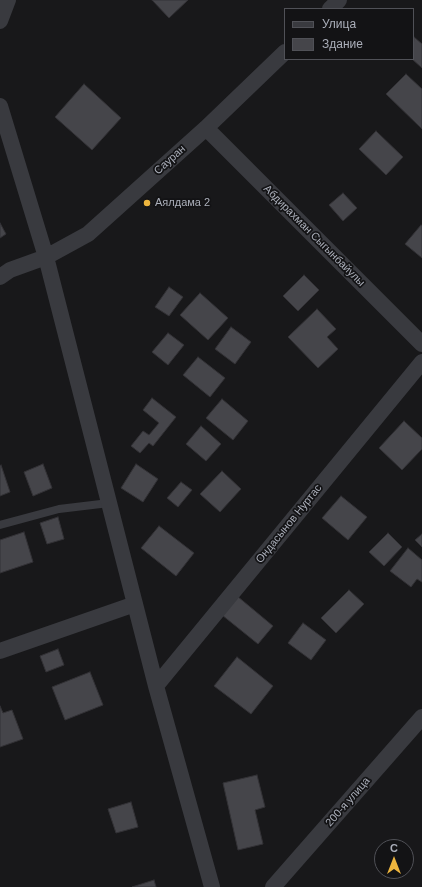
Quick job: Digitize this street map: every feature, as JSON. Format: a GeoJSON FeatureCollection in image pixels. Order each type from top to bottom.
{"type":"FeatureCollection","features":[{"type":"Feature","properties":{"kind":"street"},"geometry":{"type":"LineString","coordinates":[[0,21],[8,0]]}},
{"type":"Feature","properties":{"kind":"street"},"geometry":{"type":"LineString","coordinates":[[331,8],[339,0]]}},
{"type":"Feature","properties":{"kind":"street","name":"Сауран"},"geometry":{"type":"LineString","coordinates":[[0,277],[10,270],[46,257],[88,234],[206,128],[284,53]]}},
{"type":"Feature","properties":{"kind":"street"},"geometry":{"type":"LineString","coordinates":[[0,106],[46,257],[156,686],[212,887]]}},
{"type":"Feature","properties":{"kind":"street","name":"Абдирахман Сыгынбайулы"},"geometry":{"type":"LineString","coordinates":[[206,128],[422,344]]}},
{"type":"Feature","properties":{"kind":"street","name":"Ондасынов Нуртас"},"geometry":{"type":"LineString","coordinates":[[156,686],[422,362]]}},
{"type":"Feature","properties":{"kind":"street"},"geometry":{"type":"LineString","coordinates":[[0,651],[135,604]]}},
{"type":"Feature","properties":{"kind":"street","name":"200-я улица"},"geometry":{"type":"LineString","coordinates":[[273,887],[422,717]]}},
{"type":"Feature","properties":{"kind":"lane"},"geometry":{"type":"LineString","coordinates":[[0,525],[59,509],[109,503]]}},
{"type":"Feature","properties":{"kind":"building"},"geometry":{"type":"Polygon","coordinates":[[[152,0],[188,0],[169,18],[152,0]]]}},
{"type":"Feature","properties":{"kind":"building"},"geometry":{"type":"Polygon","coordinates":[[[414,37],[422,44],[422,68],[413,60],[414,37]]]}},
{"type":"Feature","properties":{"kind":"building"},"geometry":{"type":"Polygon","coordinates":[[[406,74],[422,89],[422,129],[386,94],[406,74]]]}},
{"type":"Feature","properties":{"kind":"building"},"geometry":{"type":"Polygon","coordinates":[[[84,84],[121,118],[92,150],[55,117],[84,84]]]}},
{"type":"Feature","properties":{"kind":"building"},"geometry":{"type":"Polygon","coordinates":[[[376,131],[403,157],[386,175],[359,149],[376,131]]]}},
{"type":"Feature","properties":{"kind":"building"},"geometry":{"type":"Polygon","coordinates":[[[343,193],[357,208],[343,221],[329,205],[343,193]]]}},
{"type":"Feature","properties":{"kind":"building"},"geometry":{"type":"Polygon","coordinates":[[[0,223],[6,234],[0,238],[0,223]]]}},
{"type":"Feature","properties":{"kind":"building"},"geometry":{"type":"Polygon","coordinates":[[[421,225],[422,226],[422,258],[405,244],[421,225]]]}},
{"type":"Feature","properties":{"kind":"building"},"geometry":{"type":"Polygon","coordinates":[[[304,275],[319,290],[298,311],[283,296],[304,275]]]}},
{"type":"Feature","properties":{"kind":"building"},"geometry":{"type":"Polygon","coordinates":[[[169,287],[183,297],[169,316],[155,307],[169,287]]]}},
{"type":"Feature","properties":{"kind":"building"},"geometry":{"type":"Polygon","coordinates":[[[200,293],[228,318],[208,340],[180,315],[200,293]]]}},
{"type":"Feature","properties":{"kind":"building"},"geometry":{"type":"Polygon","coordinates":[[[317,309],[336,329],[327,337],[338,349],[318,368],[288,337],[317,309]]]}},
{"type":"Feature","properties":{"kind":"building"},"geometry":{"type":"Polygon","coordinates":[[[231,327],[251,342],[235,364],[215,349],[231,327]]]}},
{"type":"Feature","properties":{"kind":"building"},"geometry":{"type":"Polygon","coordinates":[[[168,333],[184,345],[168,365],[152,352],[168,333]]]}},
{"type":"Feature","properties":{"kind":"building"},"geometry":{"type":"Polygon","coordinates":[[[198,357],[225,378],[210,397],[183,375],[198,357]]]}},
{"type":"Feature","properties":{"kind":"building"},"geometry":{"type":"Polygon","coordinates":[[[152,398],[176,417],[153,446],[149,443],[140,453],[131,446],[143,431],[149,435],[159,423],[143,410],[152,398]]]}},
{"type":"Feature","properties":{"kind":"building"},"geometry":{"type":"Polygon","coordinates":[[[222,399],[248,421],[233,440],[206,418],[222,399]]]}},
{"type":"Feature","properties":{"kind":"building"},"geometry":{"type":"Polygon","coordinates":[[[404,421],[422,438],[422,449],[402,470],[379,448],[404,421]]]}},
{"type":"Feature","properties":{"kind":"building"},"geometry":{"type":"Polygon","coordinates":[[[201,426],[221,444],[206,461],[186,444],[201,426]]]}},
{"type":"Feature","properties":{"kind":"building"},"geometry":{"type":"Polygon","coordinates":[[[43,464],[52,488],[33,496],[24,472],[43,464]]]}},
{"type":"Feature","properties":{"kind":"building"},"geometry":{"type":"Polygon","coordinates":[[[136,464],[158,479],[143,502],[121,488],[136,464]]]}},
{"type":"Feature","properties":{"kind":"building"},"geometry":{"type":"Polygon","coordinates":[[[1,465],[10,492],[0,496],[0,466],[1,465]]]}},
{"type":"Feature","properties":{"kind":"building"},"geometry":{"type":"Polygon","coordinates":[[[222,471],[241,489],[220,512],[200,494],[222,471]]]}},
{"type":"Feature","properties":{"kind":"building"},"geometry":{"type":"Polygon","coordinates":[[[181,482],[192,490],[178,507],[167,498],[181,482]]]}},
{"type":"Feature","properties":{"kind":"building"},"geometry":{"type":"Polygon","coordinates":[[[341,496],[367,517],[348,540],[322,518],[341,496]]]}},
{"type":"Feature","properties":{"kind":"building"},"geometry":{"type":"Polygon","coordinates":[[[58,517],[64,539],[47,544],[40,523],[58,517]]]}},
{"type":"Feature","properties":{"kind":"building"},"geometry":{"type":"Polygon","coordinates":[[[159,526],[194,553],[176,576],[141,548],[159,526]]]}},
{"type":"Feature","properties":{"kind":"building"},"geometry":{"type":"Polygon","coordinates":[[[24,532],[33,562],[0,573],[0,540],[24,532]]]}},
{"type":"Feature","properties":{"kind":"building"},"geometry":{"type":"Polygon","coordinates":[[[388,533],[402,547],[384,566],[369,552],[388,533]]]}},
{"type":"Feature","properties":{"kind":"building"},"geometry":{"type":"Polygon","coordinates":[[[422,534],[422,547],[415,540],[422,534]]]}},
{"type":"Feature","properties":{"kind":"building"},"geometry":{"type":"Polygon","coordinates":[[[408,548],[422,560],[422,582],[417,579],[411,587],[390,571],[408,548]]]}},
{"type":"Feature","properties":{"kind":"building"},"geometry":{"type":"Polygon","coordinates":[[[349,590],[364,604],[336,633],[321,618],[349,590]]]}},
{"type":"Feature","properties":{"kind":"building"},"geometry":{"type":"Polygon","coordinates":[[[237,596],[273,626],[258,644],[222,615],[237,596]]]}},
{"type":"Feature","properties":{"kind":"building"},"geometry":{"type":"Polygon","coordinates":[[[303,623],[326,640],[311,660],[288,643],[303,623]]]}},
{"type":"Feature","properties":{"kind":"building"},"geometry":{"type":"Polygon","coordinates":[[[58,649],[64,665],[46,672],[40,656],[58,649]]]}},
{"type":"Feature","properties":{"kind":"building"},"geometry":{"type":"Polygon","coordinates":[[[237,657],[273,686],[251,714],[214,686],[237,657]]]}},
{"type":"Feature","properties":{"kind":"building"},"geometry":{"type":"Polygon","coordinates":[[[90,672],[103,705],[65,720],[52,687],[90,672]]]}},
{"type":"Feature","properties":{"kind":"building"},"geometry":{"type":"Polygon","coordinates":[[[0,706],[3,713],[12,710],[23,739],[0,747],[0,706]]]}},
{"type":"Feature","properties":{"kind":"building"},"geometry":{"type":"Polygon","coordinates":[[[257,775],[265,807],[255,810],[263,844],[238,850],[223,783],[257,775]]]}},
{"type":"Feature","properties":{"kind":"building"},"geometry":{"type":"Polygon","coordinates":[[[131,802],[138,827],[116,833],[108,809],[131,802]]]}},
{"type":"Feature","properties":{"kind":"building"},"geometry":{"type":"Polygon","coordinates":[[[154,880],[156,887],[132,887],[154,880]]]}},
{"type":"Feature","properties":{"kind":"place","name":"Аялдама 2"},"geometry":{"type":"Point","coordinates":[147,203]}}]}
